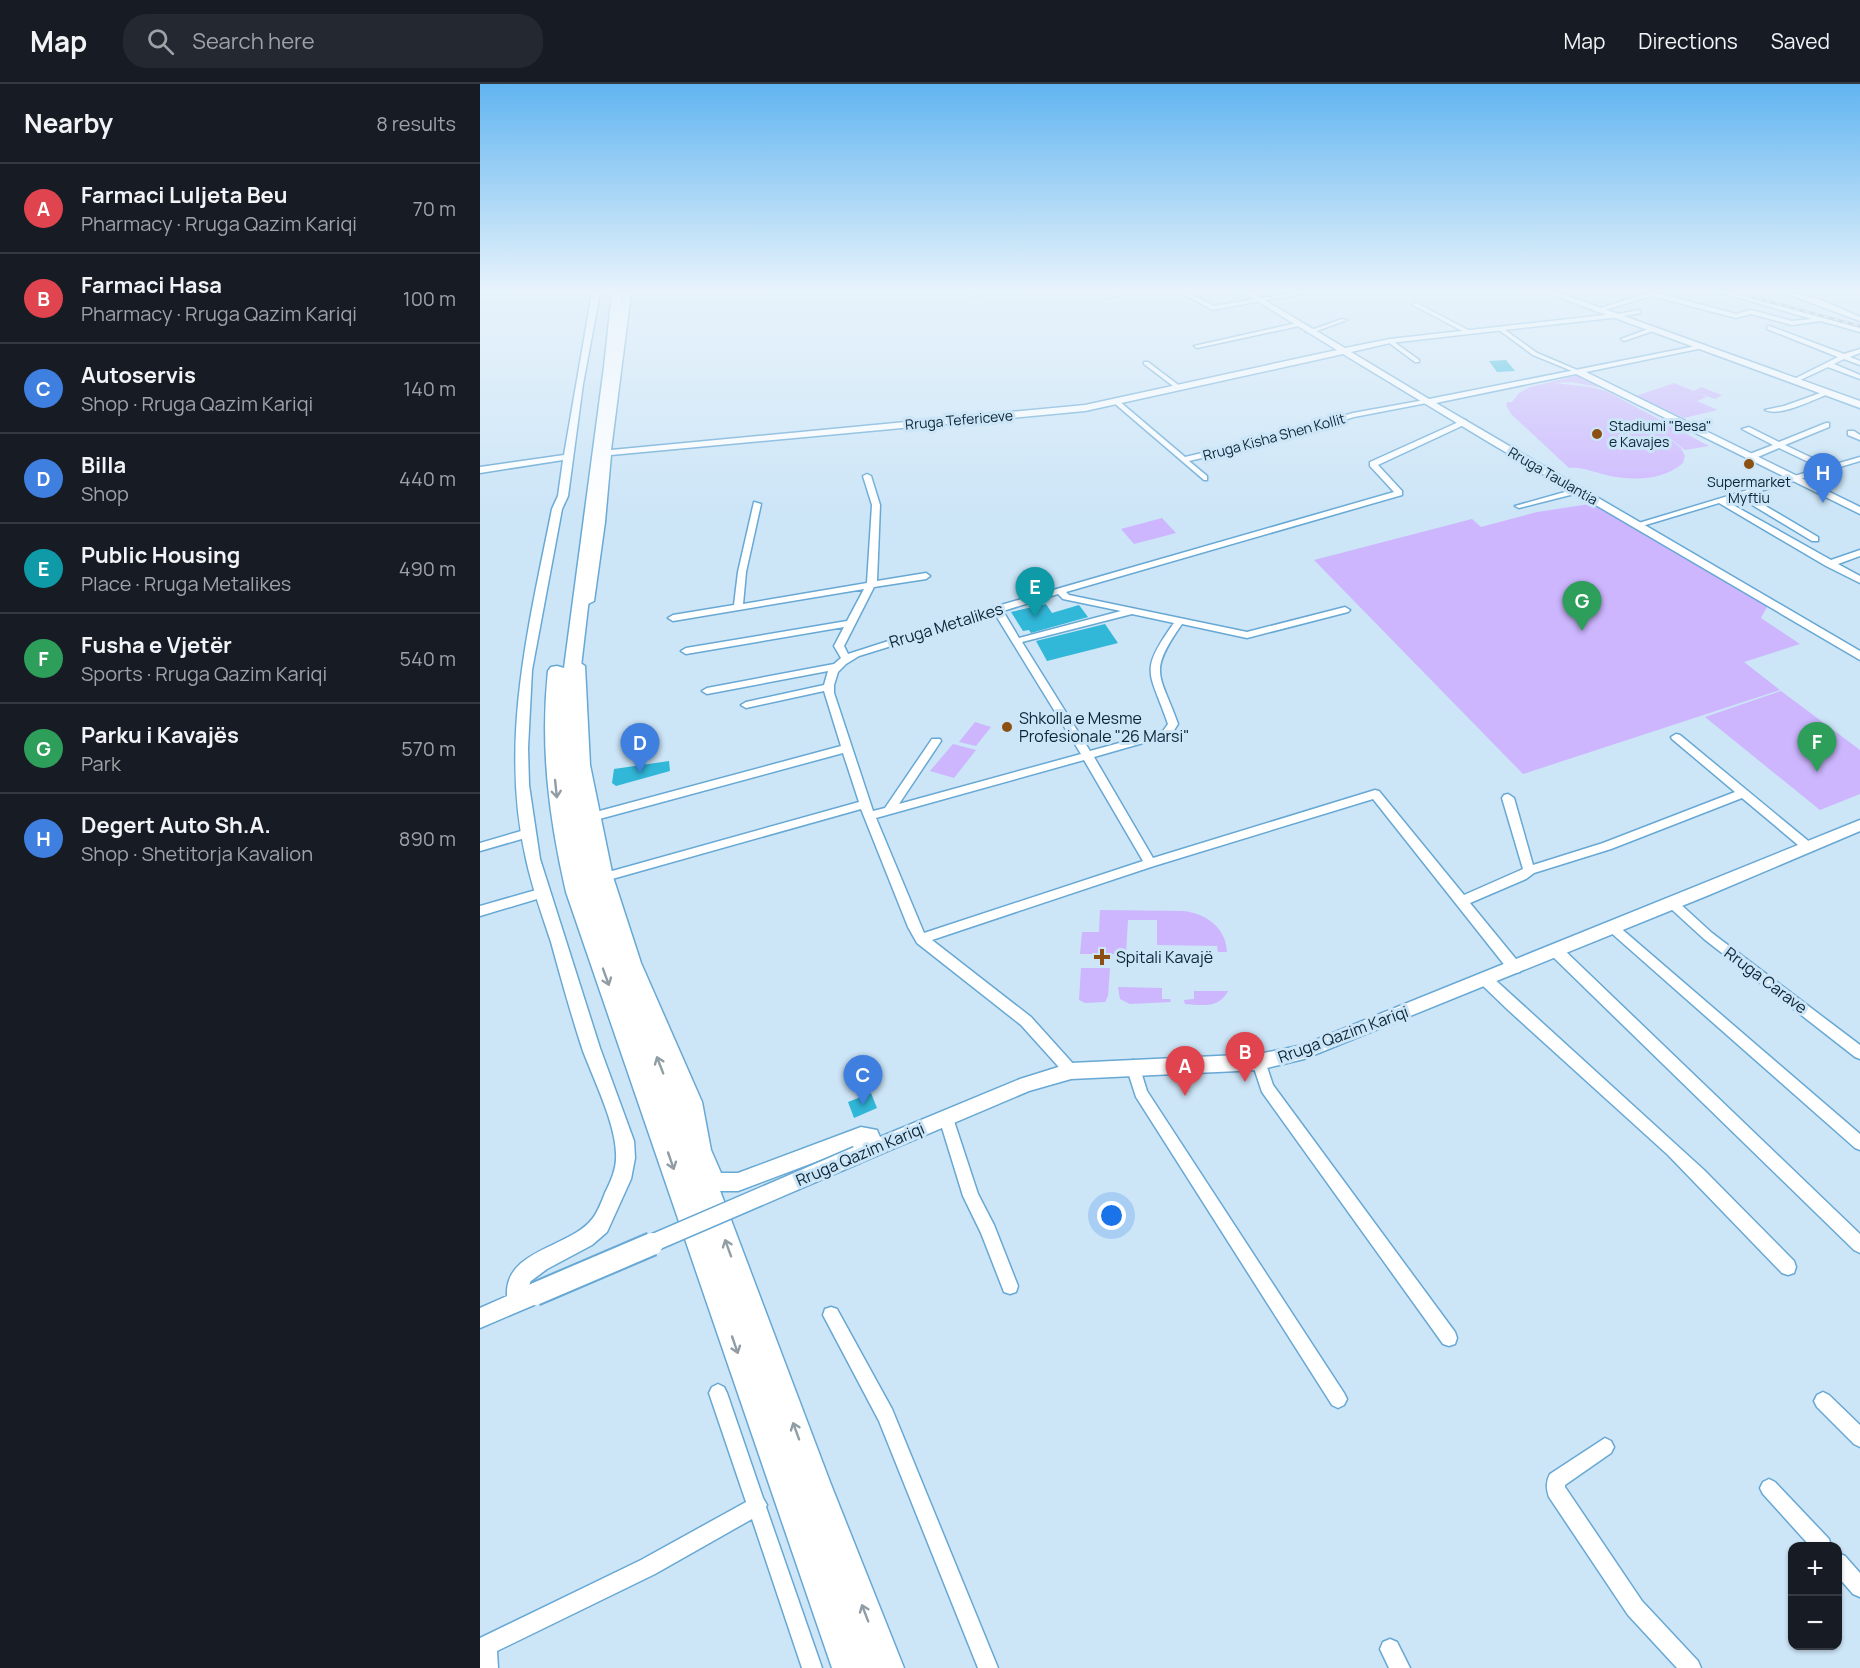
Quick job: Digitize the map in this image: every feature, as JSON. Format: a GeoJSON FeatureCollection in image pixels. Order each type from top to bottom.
{"type":"FeatureCollection","features":[{"type":"Feature","properties":{"kind":"highway"},"geometry":{"type":"LineString","coordinates":[[600,367],[552,704],[552,739],[559,813],[567,853],[591,934],[850,1668]]}},
{"type":"Feature","properties":{"kind":"highway"},"geometry":{"type":"LineString","coordinates":[[610,367],[607,413],[568,701],[570,771],[584,848],[594,886],[642,1017],[886,1668]]}},
{"type":"Feature","properties":{"kind":"main road"},"geometry":{"type":"LineString","coordinates":[[1754,367],[1860,405]]}},
{"type":"Feature","properties":{"kind":"street"},"geometry":{"type":"LineString","coordinates":[[526,1298],[517,1288],[524,1274],[540,1262],[585,1238],[600,1225],[622,1179],[626,1158],[625,1141],[591,1048],[543,893],[528,833],[521,748],[526,670],[557,509],[563,496],[567,457],[583,367]]}},
{"type":"Feature","properties":{"kind":"street"},"geometry":{"type":"LineString","coordinates":[[615,367],[607,413],[607,453],[600,522],[579,666],[582,754],[605,877],[633,963],[693,1102],[702,1150],[710,1176],[717,1182],[738,1182],[861,1135],[870,1136],[866,1151]]}},
{"type":"Feature","properties":{"kind":"street"},"geometry":{"type":"LineString","coordinates":[[1151,367],[1179,388]]}},
{"type":"Feature","properties":{"kind":"street","name":"Rruga Tefericeve"},"geometry":{"type":"LineString","coordinates":[[607,453],[1085,408],[1269,367]]}},
{"type":"Feature","properties":{"kind":"street","name":"Rruga Taulantia"},"geometry":{"type":"LineString","coordinates":[[1371,367],[1860,655]]}},
{"type":"Feature","properties":{"kind":"street"},"geometry":{"type":"LineString","coordinates":[[1567,367],[1859,510]]}},
{"type":"Feature","properties":{"kind":"street","name":"Rruga Kisha Shen Kollit"},"geometry":{"type":"LineString","coordinates":[[1117,402],[1184,460],[1262,442],[1353,415],[1603,367]]}},
{"type":"Feature","properties":{"kind":"street"},"geometry":{"type":"LineString","coordinates":[[1794,381],[1826,367]]}},
{"type":"Feature","properties":{"kind":"street"},"geometry":{"type":"LineString","coordinates":[[1835,367],[1860,376]]}},
{"type":"Feature","properties":{"kind":"street"},"geometry":{"type":"LineString","coordinates":[[1768,410],[1785,408],[1826,393]]}},
{"type":"Feature","properties":{"kind":"street","name":"Rruga Metalikes"},"geometry":{"type":"LineString","coordinates":[[835,667],[847,658],[997,609],[1399,493],[1373,464],[1463,422]]}},
{"type":"Feature","properties":{"kind":"street"},"geometry":{"type":"LineString","coordinates":[[1750,457],[1826,425]]}},
{"type":"Feature","properties":{"kind":"street"},"geometry":{"type":"LineString","coordinates":[[1746,429],[1827,468]]}},
{"type":"Feature","properties":{"kind":"street"},"geometry":{"type":"LineString","coordinates":[[1851,433],[1860,438]]}},
{"type":"Feature","properties":{"kind":"street"},"geometry":{"type":"LineString","coordinates":[[480,470],[567,457]]}},
{"type":"Feature","properties":{"kind":"street"},"geometry":{"type":"LineString","coordinates":[[1636,525],[1860,459]]}},
{"type":"Feature","properties":{"kind":"street"},"geometry":{"type":"LineString","coordinates":[[1184,460],[1204,478]]}},
{"type":"Feature","properties":{"kind":"street"},"geometry":{"type":"LineString","coordinates":[[847,658],[842,654],[839,646],[871,587],[874,574],[876,505],[867,476]]}},
{"type":"Feature","properties":{"kind":"street"},"geometry":{"type":"LineString","coordinates":[[1519,506],[1579,490]]}},
{"type":"Feature","properties":{"kind":"street"},"geometry":{"type":"LineString","coordinates":[[1740,494],[1815,539]]}},
{"type":"Feature","properties":{"kind":"street"},"geometry":{"type":"LineString","coordinates":[[1719,500],[1860,580]]}},
{"type":"Feature","properties":{"kind":"street"},"geometry":{"type":"LineString","coordinates":[[738,608],[742,572],[757,504]]}},
{"type":"Feature","properties":{"kind":"street"},"geometry":{"type":"LineString","coordinates":[[1768,528],[1787,521]]}},
{"type":"Feature","properties":{"kind":"street"},"geometry":{"type":"LineString","coordinates":[[1829,564],[1860,553]]}},
{"type":"Feature","properties":{"kind":"street"},"geometry":{"type":"LineString","coordinates":[[673,618],[871,587],[926,576]]}},
{"type":"Feature","properties":{"kind":"street"},"geometry":{"type":"LineString","coordinates":[[1060,591],[1066,597],[1251,635],[1345,610]]}},
{"type":"Feature","properties":{"kind":"street"},"geometry":{"type":"LineString","coordinates":[[997,609],[1150,863]]}},
{"type":"Feature","properties":{"kind":"street"},"geometry":{"type":"LineString","coordinates":[[1017,641],[1132,611]]}},
{"type":"Feature","properties":{"kind":"street"},"geometry":{"type":"LineString","coordinates":[[870,816],[1172,729],[1172,719],[1158,692],[1153,670],[1158,653],[1180,621]]}},
{"type":"Feature","properties":{"kind":"street"},"geometry":{"type":"LineString","coordinates":[[686,651],[852,623]]}},
{"type":"Feature","properties":{"kind":"street"},"geometry":{"type":"LineString","coordinates":[[835,667],[829,687],[865,804],[914,927],[921,939],[1026,1021],[1071,1071]]}},
{"type":"Feature","properties":{"kind":"street"},"geometry":{"type":"LineString","coordinates":[[707,691],[835,667]]}},
{"type":"Feature","properties":{"kind":"street"},"geometry":{"type":"LineString","coordinates":[[746,705],[829,687]]}},
{"type":"Feature","properties":{"kind":"street"},"geometry":{"type":"LineString","coordinates":[[1676,737],[1808,847]]}},
{"type":"Feature","properties":{"kind":"street"},"geometry":{"type":"LineString","coordinates":[[889,810],[936,741]]}},
{"type":"Feature","properties":{"kind":"street"},"geometry":{"type":"LineString","coordinates":[[592,817],[848,747]]}},
{"type":"Feature","properties":{"kind":"street"},"geometry":{"type":"LineString","coordinates":[[921,939],[1150,863],[1375,794],[1515,968]]}},
{"type":"Feature","properties":{"kind":"street"},"geometry":{"type":"LineString","coordinates":[[1460,902],[1522,876],[1530,870],[1607,846],[1742,794]]}},
{"type":"Feature","properties":{"kind":"street"},"geometry":{"type":"LineString","coordinates":[[1508,798],[1526,864],[1530,870]]}},
{"type":"Feature","properties":{"kind":"street"},"geometry":{"type":"LineString","coordinates":[[605,877],[865,804]]}},
{"type":"Feature","properties":{"kind":"street","name":"Rruga Qazim Kariqi"},"geometry":{"type":"LineString","coordinates":[[480,1318],[1026,1084],[1071,1071],[1133,1066],[1259,1062],[1304,1052],[1673,904],[1860,825]]}},
{"type":"Feature","properties":{"kind":"street"},"geometry":{"type":"LineString","coordinates":[[480,847],[528,833]]}},
{"type":"Feature","properties":{"kind":"street"},"geometry":{"type":"LineString","coordinates":[[480,912],[543,893]]}},
{"type":"Feature","properties":{"kind":"street","name":"Rruga Carave"},"geometry":{"type":"LineString","coordinates":[[1673,904],[1708,936],[1860,1053]]}},
{"type":"Feature","properties":{"kind":"street"},"geometry":{"type":"LineString","coordinates":[[1613,928],[1860,1143]]}},
{"type":"Feature","properties":{"kind":"street"},"geometry":{"type":"LineString","coordinates":[[1556,951],[1860,1245]]}},
{"type":"Feature","properties":{"kind":"street"},"geometry":{"type":"LineString","coordinates":[[1486,980],[1537,1031],[1616,1098],[1700,1176],[1788,1268]]}},
{"type":"Feature","properties":{"kind":"street"},"geometry":{"type":"LineString","coordinates":[[1259,1062],[1267,1088],[1449,1338]]}},
{"type":"Feature","properties":{"kind":"street"},"geometry":{"type":"LineString","coordinates":[[1133,1066],[1141,1093],[1338,1399]]}},
{"type":"Feature","properties":{"kind":"street"},"geometry":{"type":"LineString","coordinates":[[946,1118],[971,1196],[988,1230],[1010,1286]]}},
{"type":"Feature","properties":{"kind":"street"},"geometry":{"type":"LineString","coordinates":[[831,1315],[886,1415],[988,1668]]}},
{"type":"Feature","properties":{"kind":"street"},"geometry":{"type":"LineString","coordinates":[[718,1393],[812,1668]]}},
{"type":"Feature","properties":{"kind":"street"},"geometry":{"type":"LineString","coordinates":[[1823,1401],[1860,1438]]}},
{"type":"Feature","properties":{"kind":"street"},"geometry":{"type":"LineString","coordinates":[[1605,1447],[1556,1480],[1556,1490],[1635,1608],[1691,1668]]}},
{"type":"Feature","properties":{"kind":"street"},"geometry":{"type":"LineString","coordinates":[[1769,1488],[1818,1542]]}},
{"type":"Feature","properties":{"kind":"street"},"geometry":{"type":"LineString","coordinates":[[488,1668],[483,1648],[648,1567],[758,1505]]}},
{"type":"Feature","properties":{"kind":"street"},"geometry":{"type":"LineString","coordinates":[[1842,1567],[1860,1587]]}},
{"type":"Feature","properties":{"kind":"street"},"geometry":{"type":"LineString","coordinates":[[1390,1649],[1400,1668]]}},
{"type":"Feature","properties":{"kind":"shaded area","name":"Stadiumi \"Besa\" e Kavajes"},"geometry":{"type":"Polygon","coordinates":[[[1579,375],[1603,388],[1571,382],[1554,383],[1606,391],[1709,446],[1685,450],[1655,426],[1681,448],[1685,456],[1683,463],[1675,469],[1656,476],[1636,479],[1569,468],[1511,414],[1506,405],[1530,387],[1579,375]]]}},
{"type":"Feature","properties":{"kind":"shaded area"},"geometry":{"type":"Polygon","coordinates":[[[1674,383],[1694,391],[1701,387],[1722,395],[1715,399],[1698,393],[1707,397],[1697,401],[1718,410],[1684,418],[1636,396],[1674,383]]]}},
{"type":"Feature","properties":{"kind":"shaded area"},"geometry":{"type":"Polygon","coordinates":[[[1596,503],[1768,605],[1761,618],[1800,644],[1744,662],[1780,690],[1523,774],[1314,560],[1472,519],[1481,527],[1537,512],[1596,503]]]}},
{"type":"Feature","properties":{"kind":"shaded area"},"geometry":{"type":"Polygon","coordinates":[[[1162,518],[1176,533],[1134,544],[1121,529],[1162,518]]]}},
{"type":"Feature","properties":{"kind":"shaded area"},"geometry":{"type":"Polygon","coordinates":[[[1781,691],[1860,750],[1860,794],[1820,810],[1705,717],[1781,691]]]}},
{"type":"Feature","properties":{"kind":"shaded area"},"geometry":{"type":"Polygon","coordinates":[[[975,722],[991,727],[976,746],[959,742],[975,722]]]}},
{"type":"Feature","properties":{"kind":"shaded area"},"geometry":{"type":"Polygon","coordinates":[[[953,744],[976,750],[954,778],[930,771],[953,744]]]}},
{"type":"Feature","properties":{"kind":"shaded area"},"geometry":{"type":"Polygon","coordinates":[[[1100,910],[1184,911],[1200,915],[1219,929],[1226,943],[1227,952],[1218,952],[1217,946],[1157,945],[1157,920],[1128,920],[1126,954],[1080,954],[1082,932],[1099,932],[1100,910]]]}},
{"type":"Feature","properties":{"kind":"shaded area"},"geometry":{"type":"Polygon","coordinates":[[[1081,968],[1110,968],[1108,996],[1105,1002],[1085,1003],[1079,1000],[1081,968]]]}},
{"type":"Feature","properties":{"kind":"shaded area"},"geometry":{"type":"Polygon","coordinates":[[[1118,987],[1162,988],[1162,999],[1170,999],[1171,1002],[1130,1004],[1120,999],[1118,987]]]}},
{"type":"Feature","properties":{"kind":"shaded area"},"geometry":{"type":"Polygon","coordinates":[[[1194,991],[1228,991],[1220,1001],[1209,1005],[1185,1004],[1184,1000],[1194,999],[1194,991]]]}},
{"type":"Feature","properties":{"kind":"building"},"geometry":{"type":"Polygon","coordinates":[[[1493,367],[1512,367],[1515,371],[1497,372],[1493,367]]]}},
{"type":"Feature","properties":{"kind":"building"},"geometry":{"type":"Polygon","coordinates":[[[1046,604],[1052,613],[1079,605],[1088,617],[1031,633],[1029,630],[1023,631],[1011,612],[1046,604]]]}},
{"type":"Feature","properties":{"kind":"building"},"geometry":{"type":"Polygon","coordinates":[[[1105,624],[1118,643],[1047,661],[1036,641],[1105,624]]]}},
{"type":"Feature","properties":{"kind":"building"},"geometry":{"type":"Polygon","coordinates":[[[669,761],[670,771],[616,786],[612,783],[614,769],[669,761]]]}},
{"type":"Feature","properties":{"kind":"building"},"geometry":{"type":"Polygon","coordinates":[[[871,1093],[877,1108],[854,1118],[848,1102],[871,1093]]]}},
{"type":"Feature","properties":{"kind":"place","name":"Stadiumi \"Besa\" e Kavajes"},"geometry":{"type":"Point","coordinates":[1597,434]}},
{"type":"Feature","properties":{"kind":"place","name":"Supermarket Myftiu"},"geometry":{"type":"Point","coordinates":[1749,464]}},
{"type":"Feature","properties":{"kind":"place","name":"Degert Auto Sh.A."},"geometry":{"type":"Point","coordinates":[1823,503]}},
{"type":"Feature","properties":{"kind":"place","name":"Public Housing"},"geometry":{"type":"Point","coordinates":[1035,617]}},
{"type":"Feature","properties":{"kind":"place","name":"Parku i Kavajës"},"geometry":{"type":"Point","coordinates":[1582,631]}},
{"type":"Feature","properties":{"kind":"place","name":"Shkolla e Mesme Profesionale \"26 Marsi\""},"geometry":{"type":"Point","coordinates":[1007,727]}},
{"type":"Feature","properties":{"kind":"place","name":"Fusha e Vjetër"},"geometry":{"type":"Point","coordinates":[1817,772]}},
{"type":"Feature","properties":{"kind":"place","name":"Billa"},"geometry":{"type":"Point","coordinates":[640,773]}},
{"type":"Feature","properties":{"kind":"place","name":"Spitali Kavajë"},"geometry":{"type":"Point","coordinates":[1102,957]}},
{"type":"Feature","properties":{"kind":"place","name":"Farmaci Hasa"},"geometry":{"type":"Point","coordinates":[1245,1082]}},
{"type":"Feature","properties":{"kind":"place","name":"Farmaci Luljeta Beu"},"geometry":{"type":"Point","coordinates":[1185,1096]}},
{"type":"Feature","properties":{"kind":"place","name":"Autoservis"},"geometry":{"type":"Point","coordinates":[863,1105]}}]}
